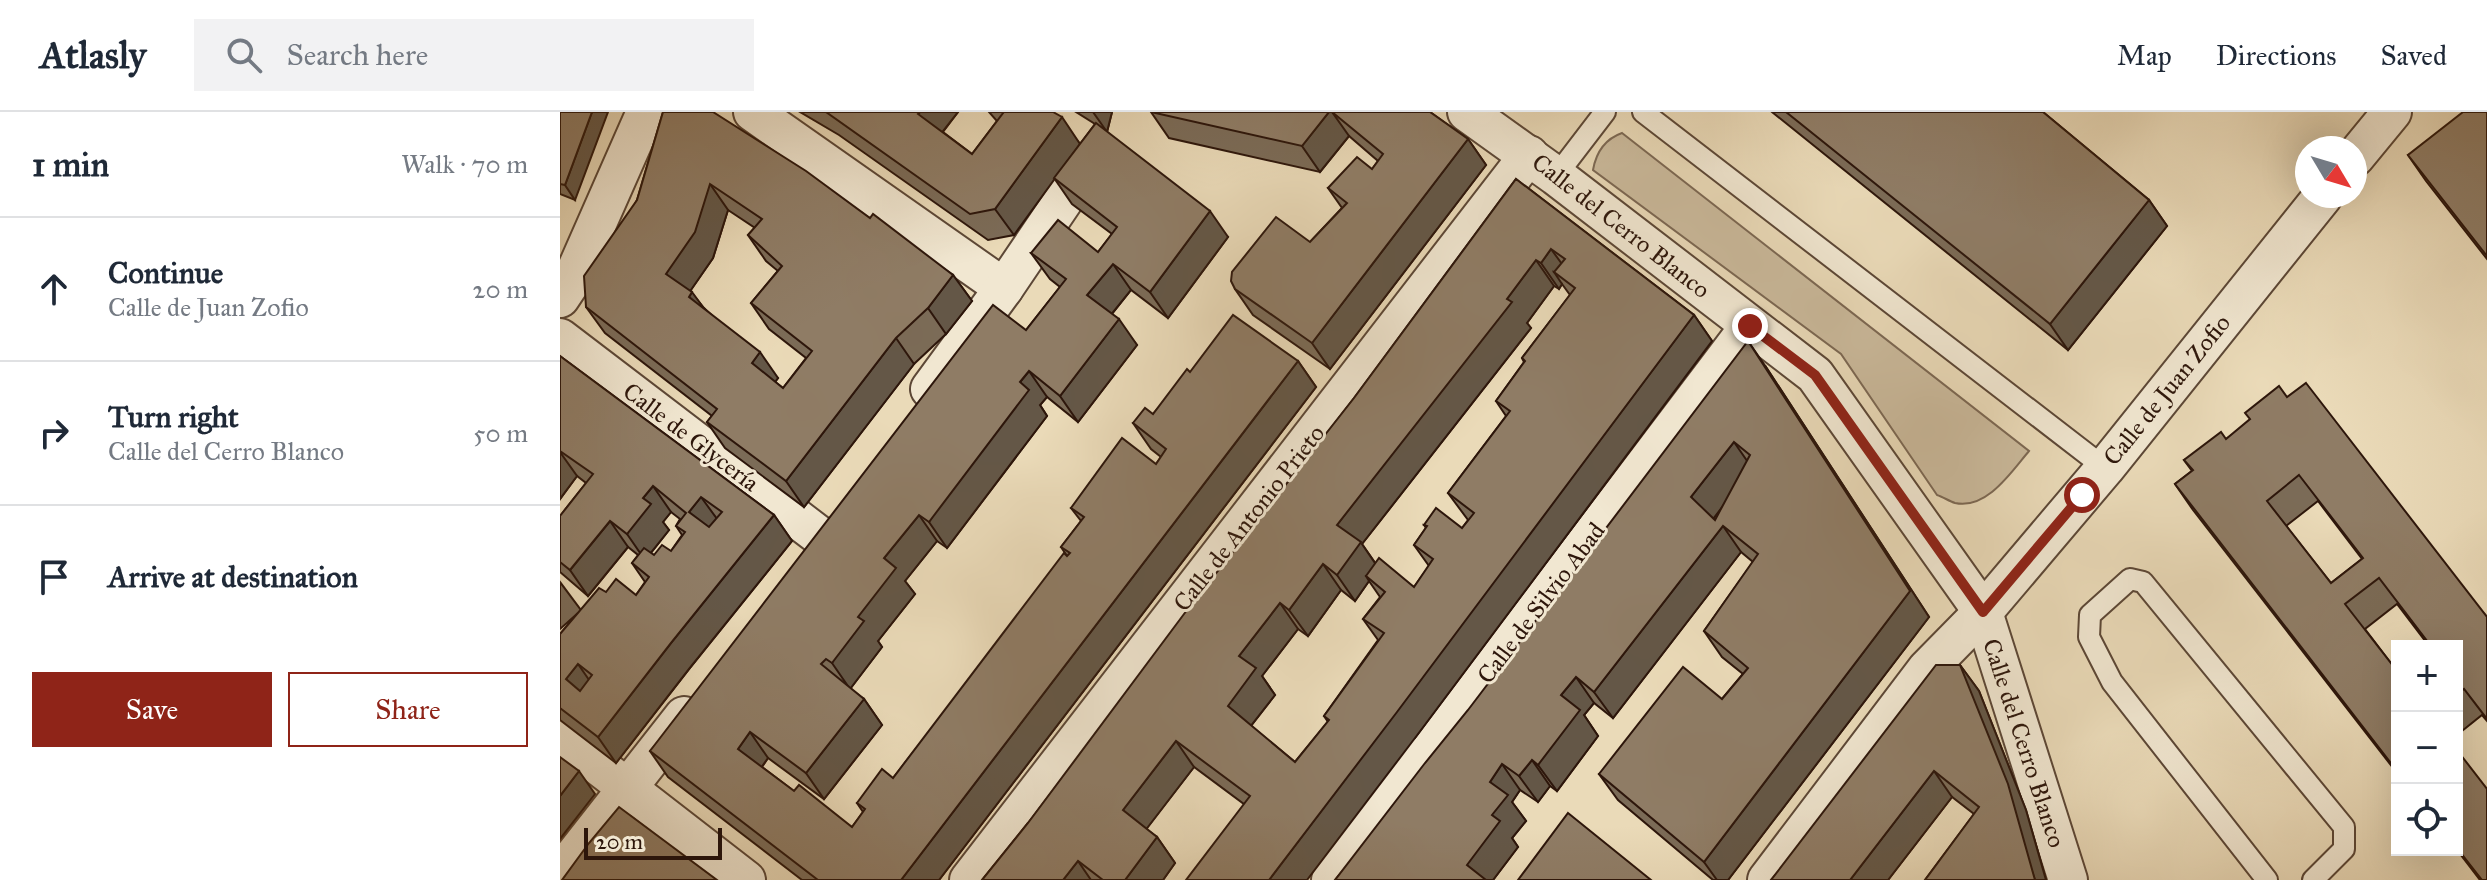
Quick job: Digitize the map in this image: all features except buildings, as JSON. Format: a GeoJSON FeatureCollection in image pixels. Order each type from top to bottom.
{"type":"FeatureCollection","features":[{"type":"Feature","properties":{"kind":"street"},"geometry":{"type":"LineString","coordinates":[[560,298],[572,280],[646,112]]}},
{"type":"Feature","properties":{"kind":"street"},"geometry":{"type":"LineString","coordinates":[[753,112],[1004,288]]}},
{"type":"Feature","properties":{"kind":"street","name":"Calle del Cerro Blanco"},"geometry":{"type":"LineString","coordinates":[[1467,112],[1543,166],[1815,375],[1983,612],[2068,880]]}},
{"type":"Feature","properties":{"kind":"street"},"geometry":{"type":"LineString","coordinates":[[2367,142],[2392,112]]}},
{"type":"Feature","properties":{"kind":"street","name":"Calle de Antonio Prieto"},"geometry":{"type":"LineString","coordinates":[[969,880],[1543,166]]}},
{"type":"Feature","properties":{"kind":"street"},"geometry":{"type":"LineString","coordinates":[[913,412],[1004,288],[1071,189]]}},
{"type":"Feature","properties":{"kind":"street","name":"Calle de Juan Zofio"},"geometry":{"type":"LineString","coordinates":[[1767,880],[1927,669],[1983,612],[2105,468],[2313,208]]}},
{"type":"Feature","properties":{"kind":"street","name":"Calle de Silvio Abad"},"geometry":{"type":"LineString","coordinates":[[1331,880],[1750,326]]}},
{"type":"Feature","properties":{"kind":"street","name":"Calle de Glycería"},"geometry":{"type":"LineString","coordinates":[[560,338],[821,537]]}},
{"type":"Feature","properties":{"kind":"street"},"geometry":{"type":"LineString","coordinates":[[560,874],[706,687]]}},
{"type":"Feature","properties":{"kind":"street"},"geometry":{"type":"LineString","coordinates":[[560,736],[746,880]]}},
{"type":"Feature","properties":{"kind":"lane"},"geometry":{"type":"LineString","coordinates":[[1543,166],[1605,112]]}},
{"type":"Feature","properties":{"kind":"lane"},"geometry":{"type":"LineString","coordinates":[[1643,112],[2105,468]]}},
{"type":"Feature","properties":{"kind":"lane"},"geometry":{"type":"LineString","coordinates":[[2267,880],[2112,682],[2089,637],[2090,615],[2130,579],[2143,582],[2344,827],[2344,849],[2313,880]]}},
{"type":"Feature","properties":{"kind":"shaded area"},"geometry":{"type":"Polygon","coordinates":[[[1622,133],[2029,451],[2007,478],[1988,495],[1967,504],[1955,503],[1937,495],[1841,354],[1593,170],[1602,147],[1622,133]]]}},
{"type":"Feature","properties":{"kind":"route"},"geometry":{"type":"LineString","coordinates":[[1750,326],[1815,375],[1983,612],[2082,495]]}}]}
